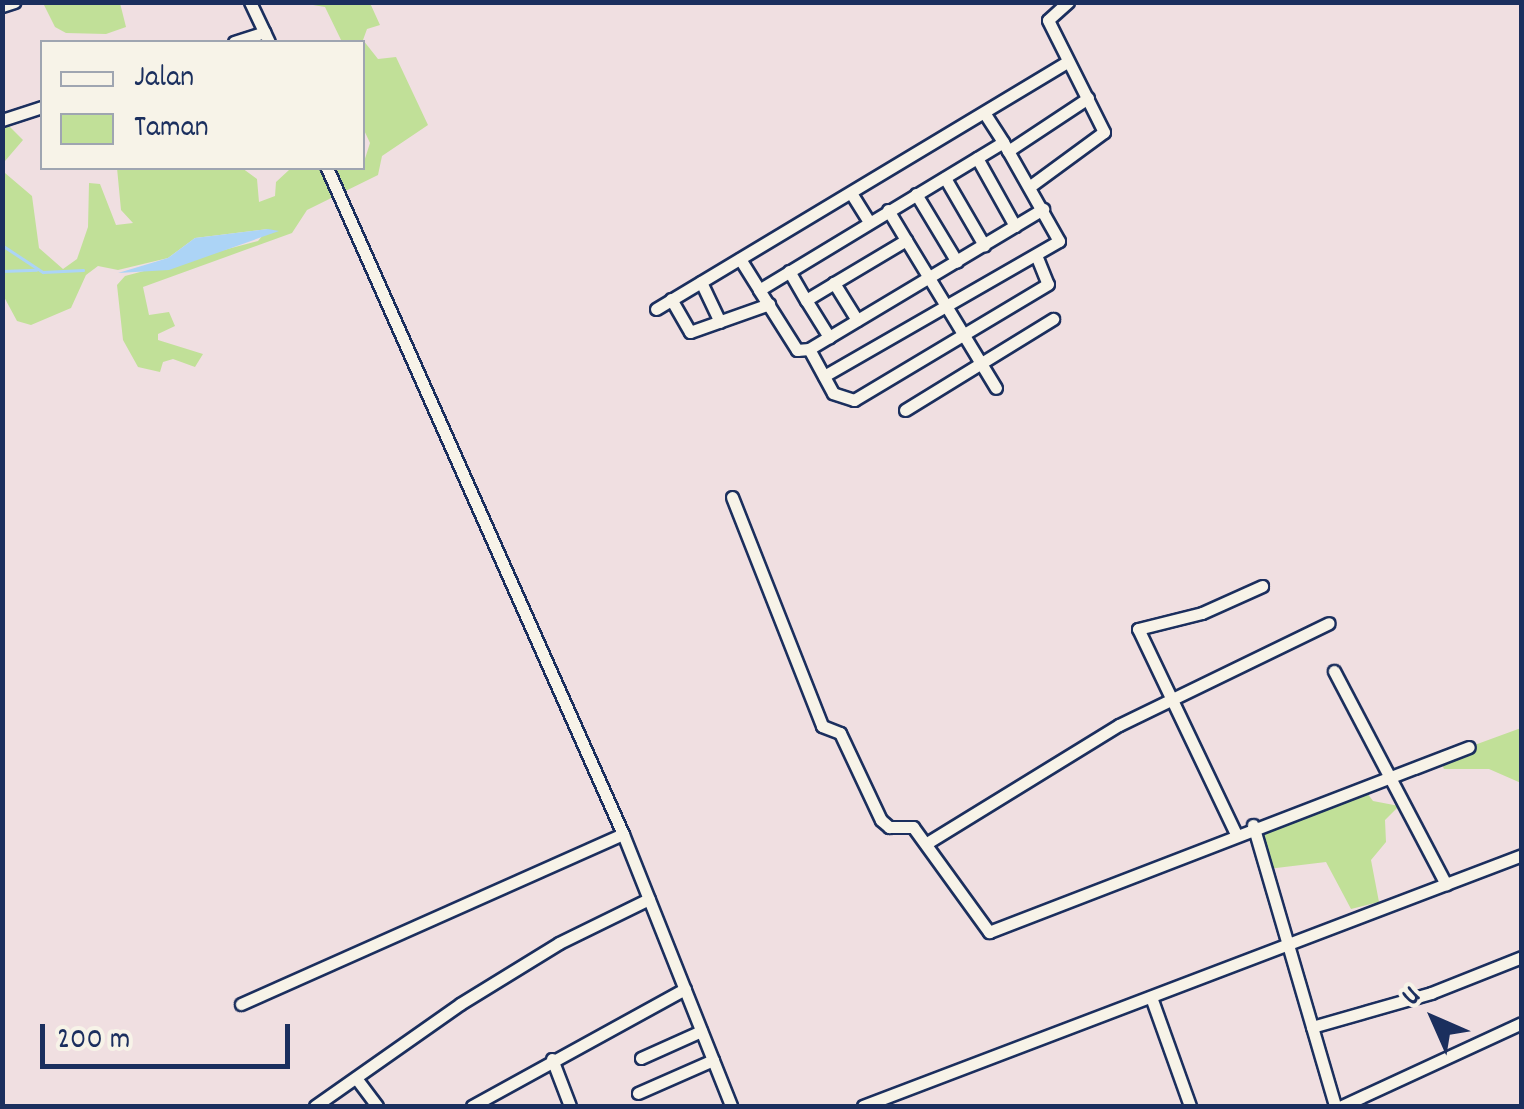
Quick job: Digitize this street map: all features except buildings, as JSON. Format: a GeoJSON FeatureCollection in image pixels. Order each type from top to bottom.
{"type":"FeatureCollection","features":[{"type":"Feature","properties":{"kind":"street"},"geometry":{"type":"LineString","coordinates":[[2,6],[14,2]]}},
{"type":"Feature","properties":{"kind":"street"},"geometry":{"type":"LineString","coordinates":[[250,2],[266,37]]}},
{"type":"Feature","properties":{"kind":"street"},"geometry":{"type":"LineString","coordinates":[[1029,187],[1103,136],[1088,98],[1066,63],[1048,16],[1068,2]]}},
{"type":"Feature","properties":{"kind":"street"},"geometry":{"type":"LineString","coordinates":[[656,309],[1066,63]]}},
{"type":"Feature","properties":{"kind":"street"},"geometry":{"type":"LineString","coordinates":[[759,290],[977,158],[1006,146],[1088,98]]}},
{"type":"Feature","properties":{"kind":"street"},"geometry":{"type":"LineString","coordinates":[[2,120],[40,108]]}},
{"type":"Feature","properties":{"kind":"street"},"geometry":{"type":"LineString","coordinates":[[824,376],[1061,239],[986,114]]}},
{"type":"Feature","properties":{"kind":"street"},"geometry":{"type":"LineString","coordinates":[[977,158],[1014,226]]}},
{"type":"Feature","properties":{"kind":"street"},"geometry":{"type":"LineString","coordinates":[[328,170],[623,834],[731,1106]]}},
{"type":"Feature","properties":{"kind":"street"},"geometry":{"type":"LineString","coordinates":[[945,178],[984,245]]}},
{"type":"Feature","properties":{"kind":"street"},"geometry":{"type":"LineString","coordinates":[[851,193],[870,222]]}},
{"type":"Feature","properties":{"kind":"street"},"geometry":{"type":"LineString","coordinates":[[916,194],[958,262]]}},
{"type":"Feature","properties":{"kind":"street"},"geometry":{"type":"LineString","coordinates":[[740,259],[798,350],[810,349],[1043,209]]}},
{"type":"Feature","properties":{"kind":"street"},"geometry":{"type":"LineString","coordinates":[[888,210],[996,388]]}},
{"type":"Feature","properties":{"kind":"street"},"geometry":{"type":"LineString","coordinates":[[806,300],[906,240]]}},
{"type":"Feature","properties":{"kind":"street"},"geometry":{"type":"LineString","coordinates":[[810,349],[840,400],[854,400],[1048,284],[1036,255]]}},
{"type":"Feature","properties":{"kind":"street"},"geometry":{"type":"LineString","coordinates":[[789,270],[829,337]]}},
{"type":"Feature","properties":{"kind":"street"},"geometry":{"type":"LineString","coordinates":[[702,282],[720,322]]}},
{"type":"Feature","properties":{"kind":"street"},"geometry":{"type":"LineString","coordinates":[[834,284],[857,320]]}},
{"type":"Feature","properties":{"kind":"street"},"geometry":{"type":"LineString","coordinates":[[672,299],[690,332],[769,304]]}},
{"type":"Feature","properties":{"kind":"street"},"geometry":{"type":"LineString","coordinates":[[905,410],[1053,320]]}},
{"type":"Feature","properties":{"kind":"street"},"geometry":{"type":"LineString","coordinates":[[732,497],[822,726],[840,733],[885,825],[908,824],[926,842],[989,932],[1235,832],[1469,747]]}},
{"type":"Feature","properties":{"kind":"street"},"geometry":{"type":"LineString","coordinates":[[1235,832],[1138,626],[1202,613],[1262,586]]}},
{"type":"Feature","properties":{"kind":"street"},"geometry":{"type":"LineString","coordinates":[[926,842],[1171,700],[1329,623]]}},
{"type":"Feature","properties":{"kind":"street"},"geometry":{"type":"LineString","coordinates":[[1334,670],[1446,884]]}},
{"type":"Feature","properties":{"kind":"street"},"geometry":{"type":"LineString","coordinates":[[1254,825],[1335,1106]]}},
{"type":"Feature","properties":{"kind":"street"},"geometry":{"type":"LineString","coordinates":[[240,1004],[623,834]]}},
{"type":"Feature","properties":{"kind":"street"},"geometry":{"type":"LineString","coordinates":[[862,1106],[1522,855]]}},
{"type":"Feature","properties":{"kind":"street"},"geometry":{"type":"LineString","coordinates":[[315,1106],[543,953],[649,899]]}},
{"type":"Feature","properties":{"kind":"street"},"geometry":{"type":"LineString","coordinates":[[1312,1027],[1522,957]]}},
{"type":"Feature","properties":{"kind":"street"},"geometry":{"type":"LineString","coordinates":[[472,1106],[685,989]]}},
{"type":"Feature","properties":{"kind":"street"},"geometry":{"type":"LineString","coordinates":[[1151,996],[1190,1106]]}},
{"type":"Feature","properties":{"kind":"street"},"geometry":{"type":"LineString","coordinates":[[1342,1106],[1522,1023]]}},
{"type":"Feature","properties":{"kind":"street"},"geometry":{"type":"LineString","coordinates":[[640,1058],[701,1031]]}},
{"type":"Feature","properties":{"kind":"street"},"geometry":{"type":"LineString","coordinates":[[552,1060],[570,1106]]}},
{"type":"Feature","properties":{"kind":"street"},"geometry":{"type":"LineString","coordinates":[[638,1092],[713,1060]]}},
{"type":"Feature","properties":{"kind":"street"},"geometry":{"type":"LineString","coordinates":[[356,1078],[377,1106]]}},
{"type":"Feature","properties":{"kind":"green space"},"geometry":{"type":"Polygon","coordinates":[[[43,3],[120,3],[126,27],[106,34],[66,33],[55,27],[43,3]]]}},
{"type":"Feature","properties":{"kind":"green space"},"geometry":{"type":"Polygon","coordinates":[[[301,3],[370,3],[380,25],[367,29],[363,40],[341,40],[325,7],[301,3]]]}},
{"type":"Feature","properties":{"kind":"green space"},"geometry":{"type":"Polygon","coordinates":[[[365,43],[378,59],[396,57],[428,125],[382,156],[378,175],[307,210],[292,233],[143,287],[149,315],[169,312],[175,326],[158,334],[158,340],[203,354],[195,367],[173,359],[163,362],[160,372],[138,367],[123,340],[117,285],[125,276],[258,241],[268,229],[195,238],[168,258],[118,270],[98,266],[86,275],[71,308],[31,325],[17,321],[3,295],[3,120],[23,140],[5,161],[5,173],[32,196],[39,248],[63,269],[77,259],[88,227],[89,183],[100,184],[116,225],[133,223],[121,210],[117,170],[245,170],[257,179],[259,202],[275,196],[276,182],[289,170],[365,170],[370,143],[365,132],[365,43]]]}},
{"type":"Feature","properties":{"kind":"green space"},"geometry":{"type":"Polygon","coordinates":[[[1521,728],[1521,783],[1489,769],[1444,769],[1439,758],[1521,728]]]}},
{"type":"Feature","properties":{"kind":"green space"},"geometry":{"type":"Polygon","coordinates":[[[1362,786],[1373,801],[1399,806],[1385,820],[1386,842],[1371,860],[1379,902],[1351,909],[1326,862],[1267,869],[1253,825],[1362,786]]]}},
{"type":"Feature","properties":{"kind":"water"},"geometry":{"type":"Polygon","coordinates":[[[279,231],[169,270],[118,273],[168,258],[195,238],[279,231]]]}},
{"type":"Feature","properties":{"kind":"waterway"},"geometry":{"type":"LineString","coordinates":[[2,245],[43,272],[83,270]]}},
{"type":"Feature","properties":{"kind":"waterway"},"geometry":{"type":"LineString","coordinates":[[2,271],[36,270]]}}]}
